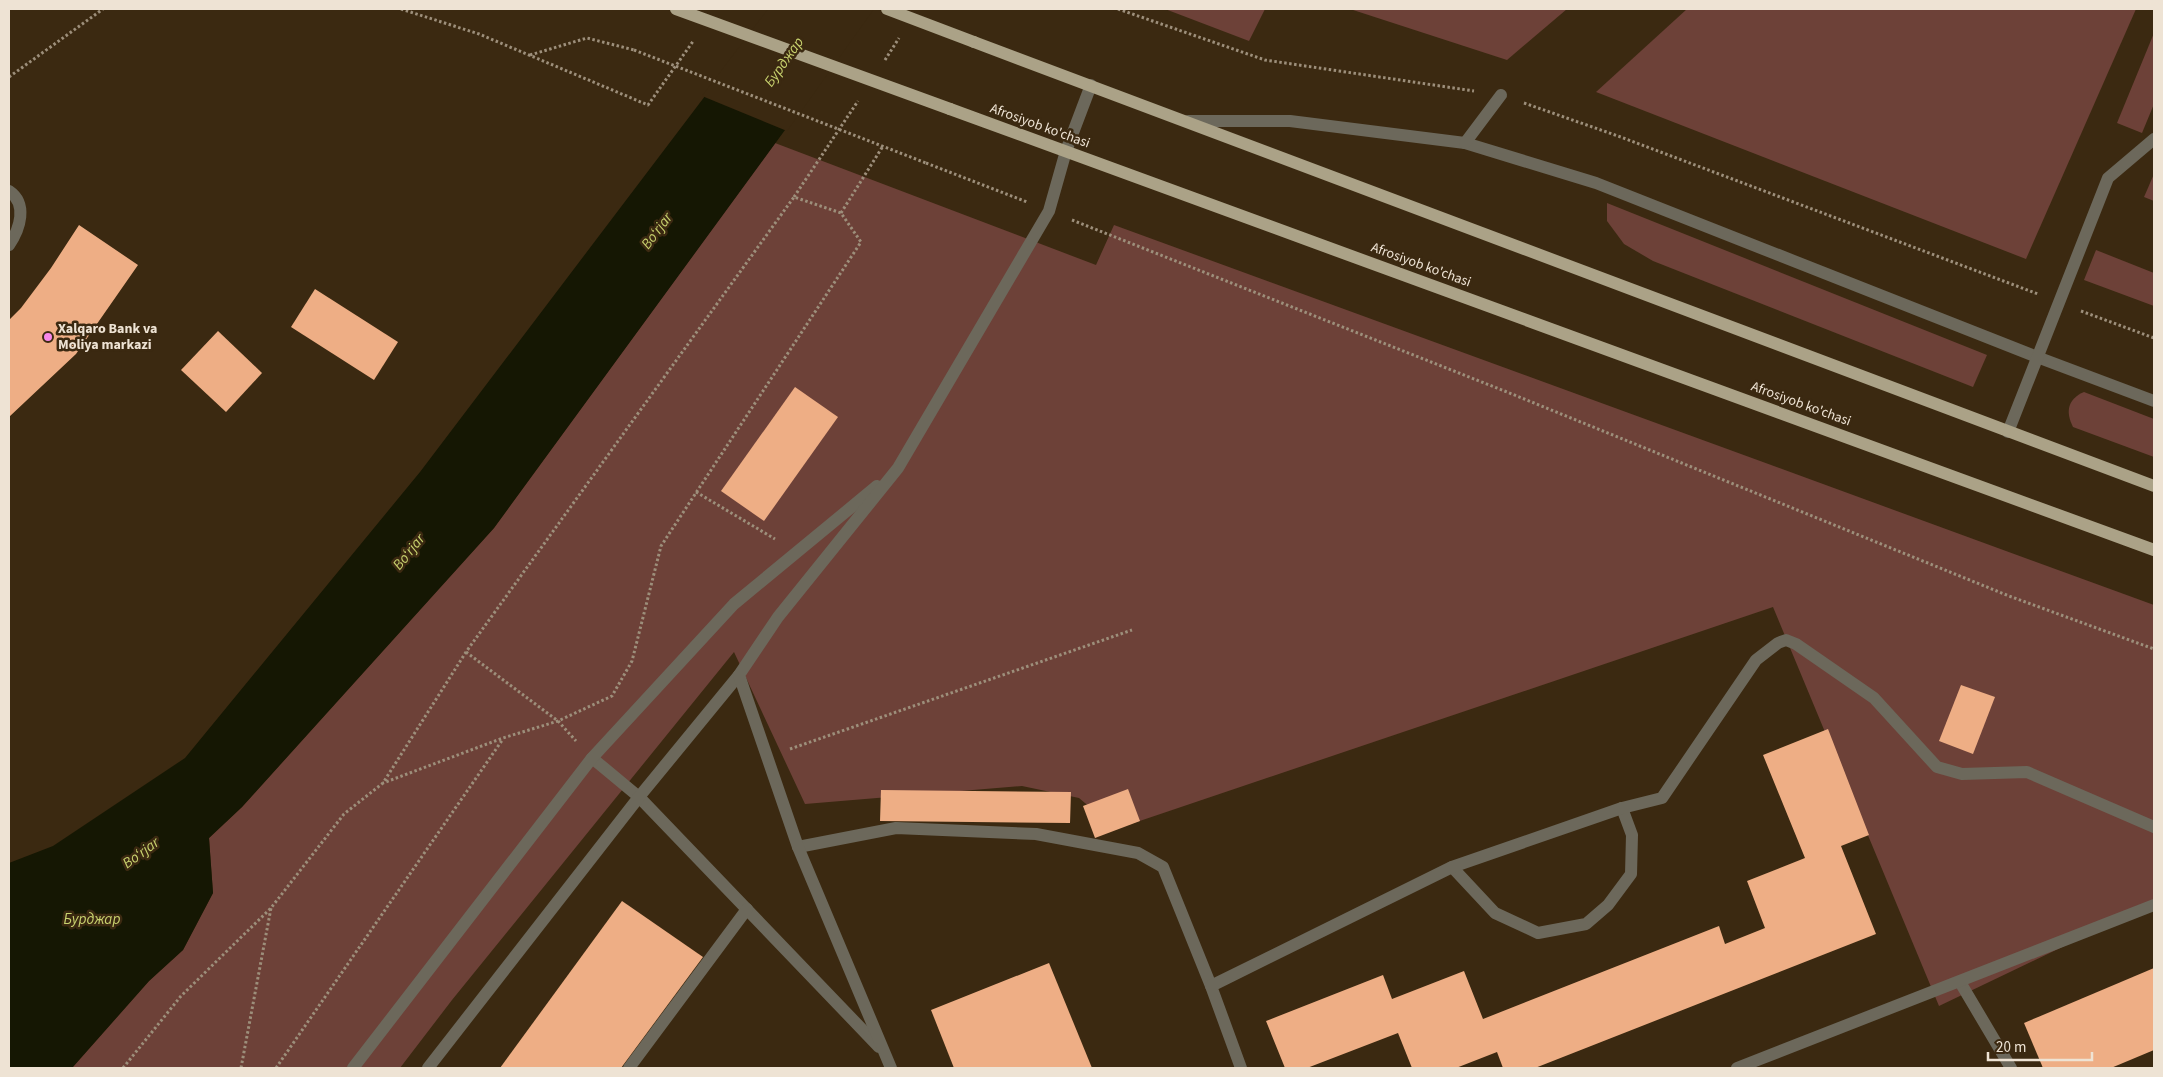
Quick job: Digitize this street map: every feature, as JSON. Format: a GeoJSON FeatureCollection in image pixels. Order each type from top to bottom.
{"type":"FeatureCollection","features":[{"type":"Feature","properties":{"kind":"main road","name":"Afrosiyob ko'chasi"},"geometry":{"type":"LineString","coordinates":[[676,9],[2154,550]]}},
{"type":"Feature","properties":{"kind":"main road"},"geometry":{"type":"LineString","coordinates":[[887,9],[2154,486]]}},
{"type":"Feature","properties":{"kind":"lane"},"geometry":{"type":"LineString","coordinates":[[428,1068],[639,797],[739,675],[778,618],[898,468],[1049,211],[1066,151],[1091,85]]}},
{"type":"Feature","properties":{"kind":"lane"},"geometry":{"type":"LineString","coordinates":[[1465,143],[1501,95]]}},
{"type":"Feature","properties":{"kind":"lane"},"geometry":{"type":"LineString","coordinates":[[1185,122],[1290,122],[1465,143],[1596,183],[2037,357],[2154,401]]}},
{"type":"Feature","properties":{"kind":"lane"},"geometry":{"type":"LineString","coordinates":[[2008,432],[2108,178],[2154,140]]}},
{"type":"Feature","properties":{"kind":"lane"},"geometry":{"type":"LineString","coordinates":[[9,191],[20,202],[19,227],[9,245]]}},
{"type":"Feature","properties":{"kind":"lane"},"geometry":{"type":"LineString","coordinates":[[353,1068],[592,758],[734,604],[898,468]]}},
{"type":"Feature","properties":{"kind":"lane"},"geometry":{"type":"LineString","coordinates":[[1211,986],[1452,868],[1622,808],[1662,798],[1756,660],[1778,643],[1786,640],[1796,644],[1874,698],[1937,766],[1962,774],[2027,772],[2154,827]]}},
{"type":"Feature","properties":{"kind":"lane"},"geometry":{"type":"LineString","coordinates":[[739,675],[798,847],[891,1068]]}},
{"type":"Feature","properties":{"kind":"lane"},"geometry":{"type":"LineString","coordinates":[[592,758],[639,797],[884,1052]]}},
{"type":"Feature","properties":{"kind":"lane"},"geometry":{"type":"LineString","coordinates":[[1452,868],[1495,913],[1538,933],[1586,924],[1608,905],[1631,874],[1632,835],[1622,808]]}},
{"type":"Feature","properties":{"kind":"lane"},"geometry":{"type":"LineString","coordinates":[[798,847],[896,828],[1036,834],[1138,853],[1163,868],[1211,986],[1241,1068]]}},
{"type":"Feature","properties":{"kind":"lane"},"geometry":{"type":"LineString","coordinates":[[1737,1068],[2154,905]]}},
{"type":"Feature","properties":{"kind":"lane"},"geometry":{"type":"LineString","coordinates":[[630,1068],[747,909]]}},
{"type":"Feature","properties":{"kind":"lane"},"geometry":{"type":"LineString","coordinates":[[1960,982],[2011,1068]]}},
{"type":"Feature","properties":{"kind":"path"},"geometry":{"type":"LineString","coordinates":[[9,77],[103,9]]}},
{"type":"Feature","properties":{"kind":"path"},"geometry":{"type":"LineString","coordinates":[[401,9],[479,34],[648,105],[699,33]]}},
{"type":"Feature","properties":{"kind":"path"},"geometry":{"type":"LineString","coordinates":[[1118,9],[1265,60],[1501,95],[1618,136],[2154,338]]}},
{"type":"Feature","properties":{"kind":"path"},"geometry":{"type":"LineString","coordinates":[[530,56],[587,38],[634,50],[1507,392],[2009,596],[2154,649]]}},
{"type":"Feature","properties":{"kind":"path"},"geometry":{"type":"LineString","coordinates":[[841,213],[883,146]]}},
{"type":"Feature","properties":{"kind":"path"},"geometry":{"type":"LineString","coordinates":[[123,1068],[180,996],[271,908],[344,814],[383,783],[504,738],[558,721],[612,696],[632,661],[661,546],[861,242],[841,213],[794,197],[466,652],[383,783]]}},
{"type":"Feature","properties":{"kind":"path"},"geometry":{"type":"LineString","coordinates":[[696,492],[797,552]]}},
{"type":"Feature","properties":{"kind":"path"},"geometry":{"type":"LineString","coordinates":[[767,757],[1132,630]]}},
{"type":"Feature","properties":{"kind":"path"},"geometry":{"type":"LineString","coordinates":[[466,652],[558,721],[592,758]]}},
{"type":"Feature","properties":{"kind":"path"},"geometry":{"type":"LineString","coordinates":[[276,1068],[504,738]]}},
{"type":"Feature","properties":{"kind":"path"},"geometry":{"type":"LineString","coordinates":[[241,1068],[271,908]]}},
{"type":"Feature","properties":{"kind":"shaded area"},"geometry":{"type":"Polygon","coordinates":[[[1165,9],[1265,9],[1249,41],[1165,9]]]}},
{"type":"Feature","properties":{"kind":"shaded area"},"geometry":{"type":"Polygon","coordinates":[[[1350,9],[1567,9],[1507,60],[1350,9]]]}},
{"type":"Feature","properties":{"kind":"shaded area"},"geometry":{"type":"Polygon","coordinates":[[[1687,9],[2136,9],[2026,259],[1596,92],[1687,9]]]}},
{"type":"Feature","properties":{"kind":"shaded area"},"geometry":{"type":"Polygon","coordinates":[[[2154,33],[2154,104],[2142,133],[2117,123],[2154,33]]]}},
{"type":"Feature","properties":{"kind":"shaded area"},"geometry":{"type":"Polygon","coordinates":[[[775,143],[1096,265],[1114,225],[2154,605],[2154,903],[1939,1006],[1773,607],[1116,829],[1079,798],[1022,786],[805,804],[734,652],[452,1000],[400,1068],[72,1068],[149,981],[183,950],[213,893],[209,838],[242,807],[494,528],[775,143]]]}},
{"type":"Feature","properties":{"kind":"shaded area"},"geometry":{"type":"Polygon","coordinates":[[[2154,174],[2154,201],[2144,197],[2154,174]]]}},
{"type":"Feature","properties":{"kind":"shaded area"},"geometry":{"type":"Polygon","coordinates":[[[1607,203],[1987,355],[1973,387],[1653,261],[1624,244],[1607,221],[1607,203]]]}},
{"type":"Feature","properties":{"kind":"shaded area"},"geometry":{"type":"Polygon","coordinates":[[[2096,250],[2154,273],[2154,306],[2084,280],[2096,250]]]}},
{"type":"Feature","properties":{"kind":"shaded area"},"geometry":{"type":"Polygon","coordinates":[[[2084,392],[2154,419],[2154,457],[2073,427],[2069,416],[2071,402],[2084,392]]]}},
{"type":"Feature","properties":{"kind":"water","name":"Бурджар"},"geometry":{"type":"Polygon","coordinates":[[[771,9],[785,130],[494,528],[242,807],[209,838],[213,893],[183,950],[149,981],[72,1068],[9,1068],[9,863],[53,846],[185,758],[420,472],[771,9]]]}},
{"type":"Feature","properties":{"kind":"pier"},"geometry":{"type":"Polygon","coordinates":[[[768,9],[874,9],[787,131],[702,96],[768,9]]]}},
{"type":"Feature","properties":{"kind":"building","name":"Xalqaro Bank va Moliya markazi"},"geometry":{"type":"Polygon","coordinates":[[[79,225],[138,265],[76,354],[9,417],[9,320],[21,308],[51,268],[79,225]]]}},
{"type":"Feature","properties":{"kind":"building"},"geometry":{"type":"Polygon","coordinates":[[[315,289],[398,342],[374,380],[291,327],[315,289]]]}},
{"type":"Feature","properties":{"kind":"building"},"geometry":{"type":"Polygon","coordinates":[[[218,331],[262,373],[226,412],[181,370],[218,331]]]}},
{"type":"Feature","properties":{"kind":"building"},"geometry":{"type":"Polygon","coordinates":[[[795,387],[838,417],[764,521],[721,491],[795,387]]]}},
{"type":"Feature","properties":{"kind":"building"},"geometry":{"type":"Polygon","coordinates":[[[1961,685],[1995,697],[1973,754],[1939,741],[1961,685]]]}},
{"type":"Feature","properties":{"kind":"building"},"geometry":{"type":"Polygon","coordinates":[[[1828,729],[1869,835],[1841,846],[1876,934],[1535,1068],[1503,1068],[1497,1052],[1456,1068],[1412,1068],[1398,1033],[1307,1068],[1285,1068],[1266,1021],[1383,975],[1392,999],[1464,971],[1483,1019],[1719,926],[1725,944],[1765,928],[1747,881],[1805,858],[1763,755],[1828,729]]]}},
{"type":"Feature","properties":{"kind":"building"},"geometry":{"type":"Polygon","coordinates":[[[1128,789],[1140,821],[1095,838],[1083,806],[1128,789]]]}},
{"type":"Feature","properties":{"kind":"building"},"geometry":{"type":"Polygon","coordinates":[[[881,790],[1071,792],[1070,823],[880,821],[881,790]]]}},
{"type":"Feature","properties":{"kind":"building"},"geometry":{"type":"Polygon","coordinates":[[[622,901],[703,957],[621,1068],[500,1068],[622,901]]]}},
{"type":"Feature","properties":{"kind":"building"},"geometry":{"type":"Polygon","coordinates":[[[1049,963],[1092,1068],[954,1068],[931,1010],[1049,963]]]}},
{"type":"Feature","properties":{"kind":"building"},"geometry":{"type":"Polygon","coordinates":[[[2154,968],[2154,1050],[2111,1068],[2043,1068],[2024,1023],[2154,968]]]}},
{"type":"Feature","properties":{"kind":"place","name":"Xalqaro Bank va Moliya markazi"},"geometry":{"type":"Point","coordinates":[48,337]}},
{"type":"Feature","properties":{"kind":"water label","name":"Bo‘rjar"},"geometry":{"type":"Point","coordinates":[657,231]}},
{"type":"Feature","properties":{"kind":"water label","name":"Bo‘rjar"},"geometry":{"type":"Point","coordinates":[409,552]}},
{"type":"Feature","properties":{"kind":"water label","name":"Bo‘rjar"},"geometry":{"type":"Point","coordinates":[141,853]}}]}
